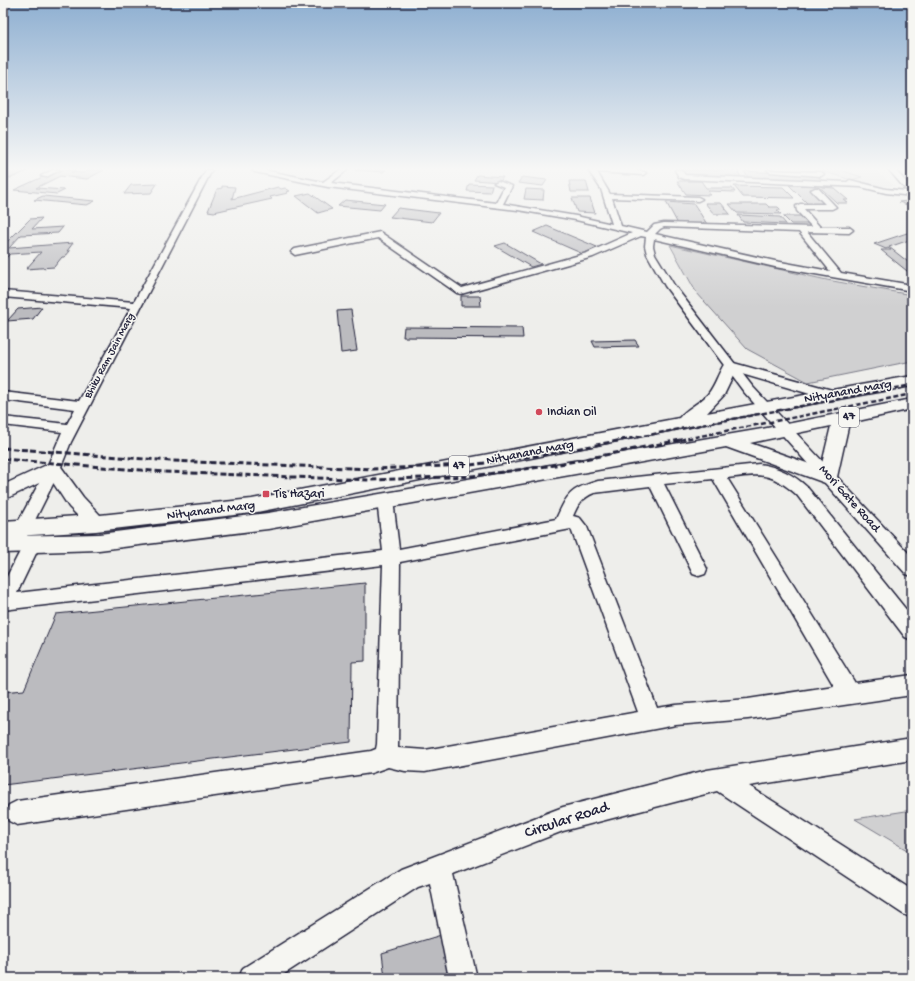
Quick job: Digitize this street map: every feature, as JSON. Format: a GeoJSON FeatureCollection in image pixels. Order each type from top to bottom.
{"type":"FeatureCollection","features":[{"type":"Feature","properties":{"kind":"main road"},"geometry":{"type":"LineString","coordinates":[[682,423],[715,398],[725,384],[730,366],[792,385],[833,395]]}},
{"type":"Feature","properties":{"kind":"main road","name":"Nityanand Marg"},"geometry":{"type":"LineString","coordinates":[[3,529],[96,523],[252,506],[764,407],[912,381]]}},
{"type":"Feature","properties":{"kind":"main road","name":"Nityanand Marg"},"geometry":{"type":"LineString","coordinates":[[16,545],[99,542],[268,521],[786,430],[912,404]]}},
{"type":"Feature","properties":{"kind":"main road"},"geometry":{"type":"LineString","coordinates":[[725,441],[828,477],[841,419]]}},
{"type":"Feature","properties":{"kind":"main road"},"geometry":{"type":"LineString","coordinates":[[3,493],[53,469],[76,502],[96,523]]}},
{"type":"Feature","properties":{"kind":"main road"},"geometry":{"type":"LineString","coordinates":[[401,478],[406,496]]}},
{"type":"Feature","properties":{"kind":"main road"},"geometry":{"type":"LineString","coordinates":[[366,484],[377,502]]}},
{"type":"Feature","properties":{"kind":"street","name":"Bhiku Ram Jain Marg"},"geometry":{"type":"LineString","coordinates":[[3,602],[16,545],[23,528],[53,469],[71,429],[185,216]]}},
{"type":"Feature","properties":{"kind":"street"},"geometry":{"type":"LineString","coordinates":[[563,216],[776,264],[912,288]]}},
{"type":"Feature","properties":{"kind":"street"},"geometry":{"type":"LineString","coordinates":[[613,216],[617,228]]}},
{"type":"Feature","properties":{"kind":"street"},"geometry":{"type":"LineString","coordinates":[[806,216],[818,229]]}},
{"type":"Feature","properties":{"kind":"street"},"geometry":{"type":"LineString","coordinates":[[295,252],[380,235],[461,291],[590,255],[646,234],[661,225],[801,230],[849,230]]}},
{"type":"Feature","properties":{"kind":"street"},"geometry":{"type":"LineString","coordinates":[[801,230],[838,275]]}},
{"type":"Feature","properties":{"kind":"street","name":"Mori Gate Road"},"geometry":{"type":"LineString","coordinates":[[646,234],[652,254],[670,286],[730,366],[764,407],[912,569]]}},
{"type":"Feature","properties":{"kind":"street"},"geometry":{"type":"LineString","coordinates":[[3,294],[18,294],[137,305]]}},
{"type":"Feature","properties":{"kind":"street"},"geometry":{"type":"LineString","coordinates":[[3,396],[83,406]]}},
{"type":"Feature","properties":{"kind":"street"},"geometry":{"type":"LineString","coordinates":[[3,421],[71,429]]}},
{"type":"Feature","properties":{"kind":"street"},"geometry":{"type":"LineString","coordinates":[[562,524],[574,498],[578,493],[598,486],[759,469],[770,470],[781,474],[802,491],[912,631]]}},
{"type":"Feature","properties":{"kind":"street"},"geometry":{"type":"LineString","coordinates":[[717,473],[850,694]]}},
{"type":"Feature","properties":{"kind":"street"},"geometry":{"type":"LineString","coordinates":[[654,480],[699,569]]}},
{"type":"Feature","properties":{"kind":"street"},"geometry":{"type":"LineString","coordinates":[[17,813],[380,761],[386,756],[388,744],[392,557],[377,502]]}},
{"type":"Feature","properties":{"kind":"street"},"geometry":{"type":"LineString","coordinates":[[3,602],[392,557],[574,522],[579,527],[651,720]]}},
{"type":"Feature","properties":{"kind":"street"},"geometry":{"type":"LineString","coordinates":[[386,756],[396,760],[415,762],[425,761],[676,715],[748,709],[912,685]]}},
{"type":"Feature","properties":{"kind":"street","name":"Circular Road"},"geometry":{"type":"LineString","coordinates":[[253,978],[410,878],[563,818],[719,779],[912,749]]}},
{"type":"Feature","properties":{"kind":"street"},"geometry":{"type":"LineString","coordinates":[[719,779],[912,905]]}},
{"type":"Feature","properties":{"kind":"street"},"geometry":{"type":"LineString","coordinates":[[439,867],[463,978]]}},
{"type":"Feature","properties":{"kind":"shaded area"},"geometry":{"type":"Polygon","coordinates":[[[670,245],[827,280],[912,295],[912,361],[808,382],[747,349],[696,292],[670,245]]]}},
{"type":"Feature","properties":{"kind":"shaded area"},"geometry":{"type":"Polygon","coordinates":[[[912,810],[912,853],[855,819],[912,810]]]}},
{"type":"Feature","properties":{"kind":"building"},"geometry":{"type":"Polygon","coordinates":[[[391,216],[437,216],[432,222],[390,217],[391,216]]]}},
{"type":"Feature","properties":{"kind":"building"},"geometry":{"type":"Polygon","coordinates":[[[674,216],[702,216],[707,224],[678,224],[674,216]]]}},
{"type":"Feature","properties":{"kind":"building"},"geometry":{"type":"Polygon","coordinates":[[[739,216],[780,217],[786,224],[743,222],[739,216]]]}},
{"type":"Feature","properties":{"kind":"building"},"geometry":{"type":"Polygon","coordinates":[[[783,216],[803,216],[812,224],[791,224],[783,216]]]}},
{"type":"Feature","properties":{"kind":"building"},"geometry":{"type":"Polygon","coordinates":[[[42,218],[32,229],[63,227],[58,233],[21,235],[9,248],[73,243],[67,251],[70,251],[65,257],[62,257],[54,267],[26,269],[41,252],[10,254],[3,261],[3,246],[30,219],[42,218]]]}},
{"type":"Feature","properties":{"kind":"building"},"geometry":{"type":"Polygon","coordinates":[[[547,226],[597,247],[583,254],[533,232],[547,226]]]}},
{"type":"Feature","properties":{"kind":"building"},"geometry":{"type":"Polygon","coordinates":[[[910,232],[912,233],[912,239],[889,247],[912,265],[912,275],[881,250],[891,250],[874,244],[910,232]]]}},
{"type":"Feature","properties":{"kind":"building"},"geometry":{"type":"Polygon","coordinates":[[[505,243],[541,264],[531,267],[495,246],[505,243]]]}},
{"type":"Feature","properties":{"kind":"building"},"geometry":{"type":"Polygon","coordinates":[[[461,296],[480,296],[481,306],[461,306],[461,296]]]}},
{"type":"Feature","properties":{"kind":"building"},"geometry":{"type":"Polygon","coordinates":[[[42,307],[33,319],[7,321],[18,309],[42,307]]]}},
{"type":"Feature","properties":{"kind":"building"},"geometry":{"type":"Polygon","coordinates":[[[351,310],[357,351],[341,353],[337,311],[351,310]]]}},
{"type":"Feature","properties":{"kind":"building"},"geometry":{"type":"Polygon","coordinates":[[[404,327],[522,328],[523,338],[403,337],[404,327]]]}},
{"type":"Feature","properties":{"kind":"building"},"geometry":{"type":"Polygon","coordinates":[[[635,340],[639,346],[595,347],[592,341],[635,340]]]}},
{"type":"Feature","properties":{"kind":"building"},"geometry":{"type":"Polygon","coordinates":[[[365,583],[365,661],[352,662],[351,742],[3,785],[3,692],[24,690],[56,614],[365,583]]]}},
{"type":"Feature","properties":{"kind":"building"},"geometry":{"type":"Polygon","coordinates":[[[451,932],[459,978],[385,978],[382,953],[451,932]]]}},
{"type":"Feature","properties":{"kind":"railway"},"geometry":{"type":"LineString","coordinates":[[622,440],[912,385]]}},
{"type":"Feature","properties":{"kind":"railway"},"geometry":{"type":"LineString","coordinates":[[680,440],[912,394]]}},
{"type":"Feature","properties":{"kind":"railway"},"geometry":{"type":"LineString","coordinates":[[3,448],[171,461],[373,469],[470,465],[550,454],[627,439]]}},
{"type":"Feature","properties":{"kind":"railway"},"geometry":{"type":"LineString","coordinates":[[680,440],[685,439]]}},
{"type":"Feature","properties":{"kind":"railway"},"geometry":{"type":"LineString","coordinates":[[3,459],[164,472],[371,480],[472,476],[555,465],[680,440]]}},
{"type":"Feature","properties":{"kind":"place","name":"Indian Oil"},"geometry":{"type":"Point","coordinates":[539,412]}},
{"type":"Feature","properties":{"kind":"place","name":"Tis Hazari"},"geometry":{"type":"Point","coordinates":[266,494]}}]}
